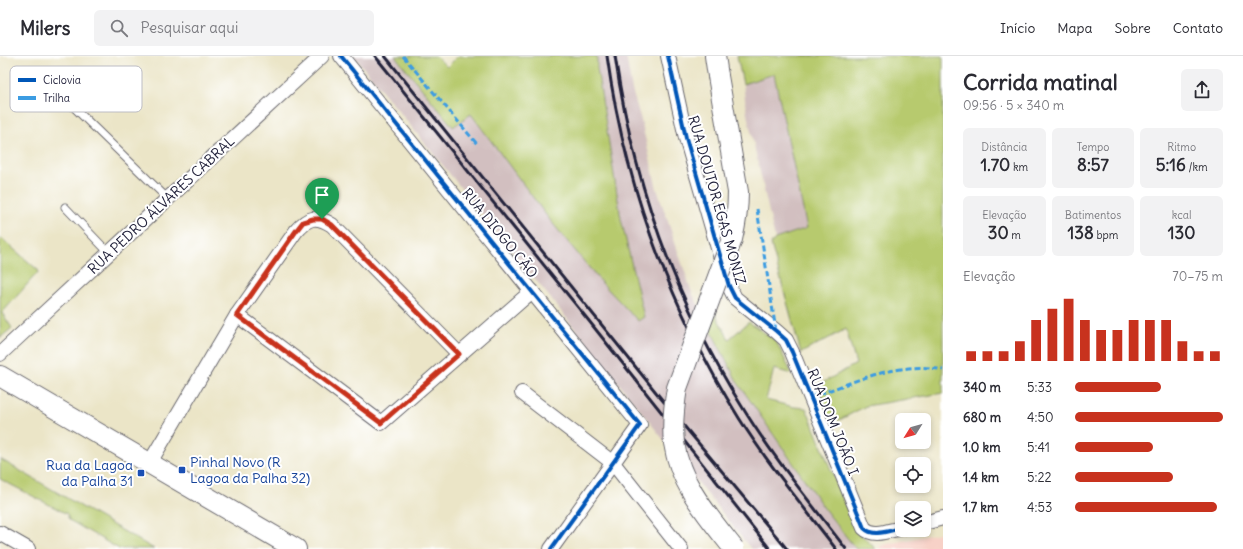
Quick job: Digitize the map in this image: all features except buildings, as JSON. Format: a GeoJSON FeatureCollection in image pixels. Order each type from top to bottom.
{"type":"FeatureCollection","features":[{"type":"Feature","properties":{"kind":"main road"},"geometry":{"type":"LineString","coordinates":[[715,56],[738,192],[738,209],[732,240],[677,388],[674,406],[674,442],[680,468],[690,489],[700,505],[734,549]]}},
{"type":"Feature","properties":{"kind":"main road"},"geometry":{"type":"LineString","coordinates":[[0,376],[296,549]]}},
{"type":"Feature","properties":{"kind":"street","name":"RUA PEDRO ÁLVARES CABRAL"},"geometry":{"type":"LineString","coordinates":[[0,354],[322,56]]}},
{"type":"Feature","properties":{"kind":"street","name":"RUA DIOGO CÃO"},"geometry":{"type":"LineString","coordinates":[[341,56],[640,425],[613,463]]}},
{"type":"Feature","properties":{"kind":"street","name":"RUA DOUTOR EGAS MONIZ"},"geometry":{"type":"LineString","coordinates":[[668,56],[686,138],[729,286],[735,298],[776,331]]}},
{"type":"Feature","properties":{"kind":"street"},"geometry":{"type":"LineString","coordinates":[[149,464],[237,315],[303,222],[313,219],[322,219],[332,225],[459,354]]}},
{"type":"Feature","properties":{"kind":"street"},"geometry":{"type":"LineString","coordinates":[[237,315],[381,423],[532,291]]}},
{"type":"Feature","properties":{"kind":"street","name":"RUA DOM JOÃO I"},"geometry":{"type":"LineString","coordinates":[[776,331],[786,340],[792,352],[863,526],[867,531],[873,533],[895,529]]}},
{"type":"Feature","properties":{"kind":"street"},"geometry":{"type":"LineString","coordinates":[[522,393],[613,463],[681,549]]}},
{"type":"Feature","properties":{"kind":"street"},"geometry":{"type":"LineString","coordinates":[[551,549],[613,463]]}},
{"type":"Feature","properties":{"kind":"street"},"geometry":{"type":"LineString","coordinates":[[931,521],[943,518]]}},
{"type":"Feature","properties":{"kind":"street"},"geometry":{"type":"LineString","coordinates":[[0,533],[20,547]]}},
{"type":"Feature","properties":{"kind":"lane"},"geometry":{"type":"LineString","coordinates":[[79,112],[168,199]]}},
{"type":"Feature","properties":{"kind":"lane"},"geometry":{"type":"LineString","coordinates":[[65,207],[109,253]]}},
{"type":"Feature","properties":{"kind":"shaded area"},"geometry":{"type":"Polygon","coordinates":[[[354,56],[395,56],[453,126],[471,113],[549,219],[644,317],[621,219],[597,68],[597,56],[626,56],[632,90],[641,120],[657,189],[692,293],[738,383],[826,511],[856,549],[751,549],[354,56]]]}},
{"type":"Feature","properties":{"kind":"shaded area"},"geometry":{"type":"Polygon","coordinates":[[[774,73],[807,228],[775,239],[747,114],[743,84],[774,73]]]}},
{"type":"Feature","properties":{"kind":"shaded area"},"geometry":{"type":"Polygon","coordinates":[[[943,532],[943,549],[881,549],[879,546],[920,537],[931,537],[931,535],[943,532]]]}},
{"type":"Feature","properties":{"kind":"green space"},"geometry":{"type":"Polygon","coordinates":[[[395,56],[436,56],[447,67],[458,56],[597,56],[597,68],[621,219],[644,317],[638,321],[601,282],[549,219],[471,114],[453,127],[395,56]]]}},
{"type":"Feature","properties":{"kind":"green space"},"geometry":{"type":"Polygon","coordinates":[[[737,56],[943,56],[943,393],[866,406],[828,426],[813,388],[856,364],[846,329],[801,353],[771,244],[775,239],[807,228],[774,74],[743,84],[737,56]]]}},
{"type":"Feature","properties":{"kind":"green space"},"geometry":{"type":"Polygon","coordinates":[[[0,237],[39,271],[2,313],[12,328],[0,338],[0,237]]]}},
{"type":"Feature","properties":{"kind":"green space"},"geometry":{"type":"Polygon","coordinates":[[[715,314],[729,339],[749,322],[776,341],[792,374],[774,369],[766,400],[794,407],[806,408],[855,529],[876,549],[856,549],[826,511],[738,383],[709,327],[715,314]]]}},
{"type":"Feature","properties":{"kind":"green space"},"geometry":{"type":"Polygon","coordinates":[[[0,459],[154,549],[119,549],[69,520],[67,514],[0,479],[0,459]]]}},
{"type":"Feature","properties":{"kind":"railway"},"geometry":{"type":"LineString","coordinates":[[375,56],[589,321],[770,549]]}},
{"type":"Feature","properties":{"kind":"railway"},"geometry":{"type":"LineString","coordinates":[[385,56],[659,396],[787,549]]}},
{"type":"Feature","properties":{"kind":"railway"},"geometry":{"type":"LineString","coordinates":[[607,56],[615,104],[638,198],[654,244],[692,333],[714,376],[750,435],[786,485],[836,549]]}},
{"type":"Feature","properties":{"kind":"railway"},"geometry":{"type":"LineString","coordinates":[[615,56],[633,148],[645,193],[677,281],[696,323],[717,365],[753,424],[846,549]]}},
{"type":"Feature","properties":{"kind":"marked path"},"geometry":{"type":"LineString","coordinates":[[403,56],[477,144]]}},
{"type":"Feature","properties":{"kind":"marked path"},"geometry":{"type":"LineString","coordinates":[[757,209],[776,331]]}},
{"type":"Feature","properties":{"kind":"marked path"},"geometry":{"type":"LineString","coordinates":[[811,397],[876,374],[892,370],[909,368],[943,370]]}},
{"type":"Feature","properties":{"kind":"cycle path"},"geometry":{"type":"LineString","coordinates":[[341,56],[640,425],[551,549]]}},
{"type":"Feature","properties":{"kind":"cycle path"},"geometry":{"type":"LineString","coordinates":[[668,56],[686,138],[729,286],[735,298],[786,340],[864,528],[868,531],[877,533],[895,530]]}},
{"type":"Feature","properties":{"kind":"place","name":"Pinhal Novo (R Lagoa da Palha 32)"},"geometry":{"type":"Point","coordinates":[182,470]}},
{"type":"Feature","properties":{"kind":"place","name":"Rua da Lagoa da Palha 31"},"geometry":{"type":"Point","coordinates":[141,473]}},
{"type":"Feature","properties":{"kind":"route"},"geometry":{"type":"LineString","coordinates":[[313,219],[322,219],[332,225],[459,354],[381,423],[237,315],[303,222],[313,219]]}}]}
